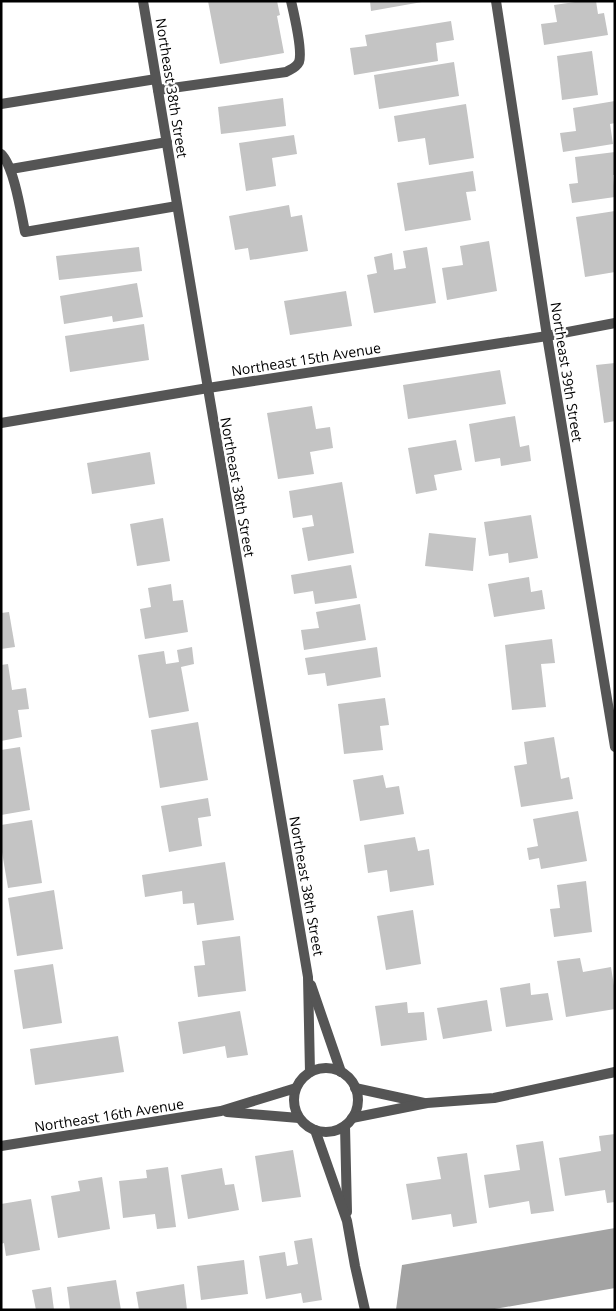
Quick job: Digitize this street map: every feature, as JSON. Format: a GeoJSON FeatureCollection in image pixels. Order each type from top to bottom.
{"type":"FeatureCollection","features":[{"type":"Feature","properties":{"kind":"street","name":"Northeast 38th Street"},"geometry":{"type":"LineString","coordinates":[[143,1],[308,977],[310,1072]]}},
{"type":"Feature","properties":{"kind":"street"},"geometry":{"type":"LineString","coordinates":[[158,90],[286,72],[294,68],[298,64],[300,54],[291,1]]}},
{"type":"Feature","properties":{"kind":"street","name":"Northeast 39th Street"},"geometry":{"type":"LineString","coordinates":[[496,1],[547,336],[615,747]]}},
{"type":"Feature","properties":{"kind":"street"},"geometry":{"type":"LineString","coordinates":[[1,104],[156,79]]}},
{"type":"Feature","properties":{"kind":"street"},"geometry":{"type":"LineString","coordinates":[[11,169],[167,142]]}},
{"type":"Feature","properties":{"kind":"street"},"geometry":{"type":"LineString","coordinates":[[1,154],[11,169],[25,232],[177,206]]}},
{"type":"Feature","properties":{"kind":"street","name":"Northeast 15th Avenue"},"geometry":{"type":"LineString","coordinates":[[1,423],[208,388],[547,336],[615,323]]}},
{"type":"Feature","properties":{"kind":"street","name":"Northeast 38th Street"},"geometry":{"type":"LineString","coordinates":[[308,977],[341,1072]]}},
{"type":"Feature","properties":{"kind":"street"},"geometry":{"type":"LineString","coordinates":[[320,1068],[331,1068],[341,1072],[350,1078],[356,1088],[358,1098],[356,1109],[348,1122],[336,1131],[326,1132],[306,1126],[299,1118],[295,1109],[294,1098],[301,1078],[320,1068]]}},
{"type":"Feature","properties":{"kind":"street"},"geometry":{"type":"LineString","coordinates":[[348,1122],[427,1103],[494,1098],[615,1072]]}},
{"type":"Feature","properties":{"kind":"street","name":"Northeast 16th Avenue"},"geometry":{"type":"LineString","coordinates":[[1,1146],[221,1111],[296,1088]]}},
{"type":"Feature","properties":{"kind":"street"},"geometry":{"type":"LineString","coordinates":[[356,1088],[427,1103]]}},
{"type":"Feature","properties":{"kind":"street","name":"Northeast 16th Avenue"},"geometry":{"type":"LineString","coordinates":[[221,1111],[299,1118]]}},
{"type":"Feature","properties":{"kind":"street"},"geometry":{"type":"LineString","coordinates":[[347,1221],[348,1122]]}},
{"type":"Feature","properties":{"kind":"street"},"geometry":{"type":"LineString","coordinates":[[316,1130],[347,1221],[365,1310]]}},
{"type":"Feature","properties":{"kind":"shaded area"},"geometry":{"type":"Polygon","coordinates":[[[615,1228],[615,1288],[489,1310],[396,1310],[402,1265],[615,1228]]]}},
{"type":"Feature","properties":{"kind":"building"},"geometry":{"type":"Polygon","coordinates":[[[208,1],[277,1],[280,15],[277,16],[284,53],[220,64],[208,1]]]}},
{"type":"Feature","properties":{"kind":"building"},"geometry":{"type":"Polygon","coordinates":[[[370,1],[422,1],[422,2],[371,11],[370,1]]]}},
{"type":"Feature","properties":{"kind":"building"},"geometry":{"type":"Polygon","coordinates":[[[596,1],[598,14],[604,13],[608,35],[544,45],[541,24],[557,22],[554,5],[596,1]]]}},
{"type":"Feature","properties":{"kind":"building"},"geometry":{"type":"Polygon","coordinates":[[[451,21],[454,40],[436,43],[438,61],[354,75],[350,48],[367,46],[365,35],[451,21]]]}},
{"type":"Feature","properties":{"kind":"building"},"geometry":{"type":"Polygon","coordinates":[[[592,51],[598,95],[562,100],[557,56],[592,51]]]}},
{"type":"Feature","properties":{"kind":"building"},"geometry":{"type":"Polygon","coordinates":[[[454,62],[459,96],[379,109],[374,75],[454,62]]]}},
{"type":"Feature","properties":{"kind":"building"},"geometry":{"type":"Polygon","coordinates":[[[283,98],[286,126],[221,134],[218,107],[283,98]]]}},
{"type":"Feature","properties":{"kind":"building"},"geometry":{"type":"Polygon","coordinates":[[[615,101],[615,123],[610,124],[613,144],[563,152],[560,133],[576,131],[573,108],[615,101]]]}},
{"type":"Feature","properties":{"kind":"building"},"geometry":{"type":"Polygon","coordinates":[[[466,104],[474,158],[429,165],[425,138],[398,142],[394,116],[466,104]]]}},
{"type":"Feature","properties":{"kind":"building"},"geometry":{"type":"Polygon","coordinates":[[[294,135],[297,154],[272,158],[276,186],[246,191],[239,143],[294,135]]]}},
{"type":"Feature","properties":{"kind":"building"},"geometry":{"type":"Polygon","coordinates":[[[615,152],[615,175],[613,175],[615,197],[572,203],[569,184],[578,183],[575,157],[615,152]]]}},
{"type":"Feature","properties":{"kind":"building"},"geometry":{"type":"Polygon","coordinates":[[[473,171],[476,191],[466,192],[471,220],[405,231],[397,183],[473,171]]]}},
{"type":"Feature","properties":{"kind":"building"},"geometry":{"type":"Polygon","coordinates":[[[289,205],[291,217],[302,215],[308,251],[250,260],[248,248],[235,250],[229,216],[289,205]]]}},
{"type":"Feature","properties":{"kind":"building"},"geometry":{"type":"Polygon","coordinates":[[[615,211],[615,272],[585,277],[576,217],[615,211]]]}},
{"type":"Feature","properties":{"kind":"building"},"geometry":{"type":"Polygon","coordinates":[[[489,241],[497,291],[447,300],[442,268],[463,265],[460,246],[489,241]]]}},
{"type":"Feature","properties":{"kind":"building"},"geometry":{"type":"Polygon","coordinates":[[[139,247],[142,271],[59,280],[56,256],[139,247]]]}},
{"type":"Feature","properties":{"kind":"building"},"geometry":{"type":"Polygon","coordinates":[[[427,247],[436,303],[374,313],[367,275],[377,273],[374,257],[392,253],[394,270],[406,268],[403,251],[427,247]]]}},
{"type":"Feature","properties":{"kind":"building"},"geometry":{"type":"Polygon","coordinates":[[[137,283],[143,317],[113,322],[112,316],[64,324],[60,296],[137,283]]]}},
{"type":"Feature","properties":{"kind":"building"},"geometry":{"type":"Polygon","coordinates":[[[346,291],[352,326],[290,335],[284,301],[346,291]]]}},
{"type":"Feature","properties":{"kind":"building"},"geometry":{"type":"Polygon","coordinates":[[[144,324],[149,360],[70,372],[65,336],[144,324]]]}},
{"type":"Feature","properties":{"kind":"building"},"geometry":{"type":"Polygon","coordinates":[[[615,363],[615,421],[604,423],[596,365],[615,363]]]}},
{"type":"Feature","properties":{"kind":"building"},"geometry":{"type":"Polygon","coordinates":[[[500,370],[506,404],[408,419],[403,385],[500,370]]]}},
{"type":"Feature","properties":{"kind":"building"},"geometry":{"type":"Polygon","coordinates":[[[312,406],[316,429],[330,427],[333,448],[310,452],[314,474],[278,479],[267,413],[312,406]]]}},
{"type":"Feature","properties":{"kind":"building"},"geometry":{"type":"Polygon","coordinates":[[[515,416],[520,447],[529,445],[531,461],[501,466],[500,458],[475,462],[469,424],[515,416]]]}},
{"type":"Feature","properties":{"kind":"building"},"geometry":{"type":"Polygon","coordinates":[[[456,440],[462,470],[434,475],[437,490],[416,494],[408,448],[456,440]]]}},
{"type":"Feature","properties":{"kind":"building"},"geometry":{"type":"Polygon","coordinates":[[[150,452],[155,484],[92,494],[87,463],[150,452]]]}},
{"type":"Feature","properties":{"kind":"building"},"geometry":{"type":"Polygon","coordinates":[[[342,482],[354,553],[308,561],[302,528],[314,526],[312,515],[293,518],[289,491],[342,482]]]}},
{"type":"Feature","properties":{"kind":"building"},"geometry":{"type":"Polygon","coordinates":[[[531,515],[538,558],[509,563],[508,553],[489,556],[484,522],[531,515]]]}},
{"type":"Feature","properties":{"kind":"building"},"geometry":{"type":"Polygon","coordinates":[[[163,518],[170,561],[137,566],[130,524],[163,518]]]}},
{"type":"Feature","properties":{"kind":"building"},"geometry":{"type":"Polygon","coordinates":[[[429,533],[476,538],[473,571],[425,566],[429,533]]]}},
{"type":"Feature","properties":{"kind":"building"},"geometry":{"type":"Polygon","coordinates":[[[351,565],[357,598],[315,604],[313,591],[294,594],[291,575],[351,565]]]}},
{"type":"Feature","properties":{"kind":"building"},"geometry":{"type":"Polygon","coordinates":[[[529,577],[531,592],[542,590],[545,609],[494,617],[488,584],[529,577]]]}},
{"type":"Feature","properties":{"kind":"building"},"geometry":{"type":"Polygon","coordinates":[[[171,584],[173,601],[183,600],[188,632],[145,639],[140,609],[151,607],[148,588],[171,584]]]}},
{"type":"Feature","properties":{"kind":"building"},"geometry":{"type":"Polygon","coordinates":[[[360,604],[366,640],[304,650],[301,630],[319,628],[316,612],[360,604]]]}},
{"type":"Feature","properties":{"kind":"building"},"geometry":{"type":"Polygon","coordinates":[[[9,612],[15,647],[1,649],[1,613],[9,612]]]}},
{"type":"Feature","properties":{"kind":"building"},"geometry":{"type":"Polygon","coordinates":[[[552,639],[555,663],[541,664],[546,707],[512,710],[505,645],[552,639]]]}},
{"type":"Feature","properties":{"kind":"building"},"geometry":{"type":"Polygon","coordinates":[[[192,647],[194,664],[181,667],[189,711],[149,718],[138,655],[164,651],[166,664],[179,662],[177,650],[192,647]]]}},
{"type":"Feature","properties":{"kind":"building"},"geometry":{"type":"Polygon","coordinates":[[[377,647],[381,677],[327,686],[325,673],[308,675],[305,658],[377,647]]]}},
{"type":"Feature","properties":{"kind":"building"},"geometry":{"type":"Polygon","coordinates":[[[8,664],[12,690],[26,688],[29,709],[18,710],[22,737],[1,741],[1,665],[8,664]]]}},
{"type":"Feature","properties":{"kind":"building"},"geometry":{"type":"Polygon","coordinates":[[[385,698],[389,725],[380,726],[383,750],[344,754],[338,704],[385,698]]]}},
{"type":"Feature","properties":{"kind":"building"},"geometry":{"type":"Polygon","coordinates":[[[198,722],[208,780],[160,788],[151,730],[198,722]]]}},
{"type":"Feature","properties":{"kind":"building"},"geometry":{"type":"Polygon","coordinates":[[[554,737],[561,779],[569,777],[573,799],[521,807],[514,766],[527,764],[524,742],[554,737]]]}},
{"type":"Feature","properties":{"kind":"building"},"geometry":{"type":"Polygon","coordinates":[[[20,747],[30,810],[1,815],[1,750],[20,747]]]}},
{"type":"Feature","properties":{"kind":"building"},"geometry":{"type":"Polygon","coordinates":[[[383,775],[386,788],[399,786],[404,814],[360,821],[353,780],[383,775]]]}},
{"type":"Feature","properties":{"kind":"building"},"geometry":{"type":"Polygon","coordinates":[[[208,798],[211,816],[198,818],[202,846],[169,852],[161,806],[208,798]]]}},
{"type":"Feature","properties":{"kind":"building"},"geometry":{"type":"Polygon","coordinates":[[[578,811],[587,861],[541,869],[539,858],[529,860],[527,848],[538,846],[533,819],[578,811]]]}},
{"type":"Feature","properties":{"kind":"building"},"geometry":{"type":"Polygon","coordinates":[[[32,820],[42,883],[8,888],[1,846],[1,825],[32,820]]]}},
{"type":"Feature","properties":{"kind":"building"},"geometry":{"type":"Polygon","coordinates":[[[415,837],[418,851],[429,849],[434,885],[390,892],[387,870],[368,873],[364,845],[415,837]]]}},
{"type":"Feature","properties":{"kind":"building"},"geometry":{"type":"Polygon","coordinates":[[[225,862],[234,920],[197,925],[194,903],[183,904],[182,891],[145,897],[142,875],[225,862]]]}},
{"type":"Feature","properties":{"kind":"building"},"geometry":{"type":"Polygon","coordinates":[[[586,881],[592,932],[554,937],[550,909],[560,908],[557,885],[586,881]]]}},
{"type":"Feature","properties":{"kind":"building"},"geometry":{"type":"Polygon","coordinates":[[[54,890],[63,949],[17,956],[8,898],[54,890]]]}},
{"type":"Feature","properties":{"kind":"building"},"geometry":{"type":"Polygon","coordinates":[[[413,910],[421,964],[386,970],[377,916],[413,910]]]}},
{"type":"Feature","properties":{"kind":"building"},"geometry":{"type":"Polygon","coordinates":[[[240,936],[246,991],[198,997],[194,966],[205,965],[202,941],[240,936]]]}},
{"type":"Feature","properties":{"kind":"building"},"geometry":{"type":"Polygon","coordinates":[[[580,958],[583,972],[611,967],[615,992],[615,1009],[566,1017],[557,961],[580,958]]]}},
{"type":"Feature","properties":{"kind":"building"},"geometry":{"type":"Polygon","coordinates":[[[53,964],[62,1023],[23,1029],[14,970],[53,964]]]}},
{"type":"Feature","properties":{"kind":"building"},"geometry":{"type":"Polygon","coordinates":[[[530,983],[531,995],[548,993],[553,1020],[506,1027],[500,988],[530,983]]]}},
{"type":"Feature","properties":{"kind":"building"},"geometry":{"type":"Polygon","coordinates":[[[487,1000],[492,1031],[443,1039],[437,1008],[487,1000]]]}},
{"type":"Feature","properties":{"kind":"building"},"geometry":{"type":"Polygon","coordinates":[[[407,1002],[408,1013],[424,1012],[427,1040],[381,1046],[375,1006],[407,1002]]]}},
{"type":"Feature","properties":{"kind":"building"},"geometry":{"type":"Polygon","coordinates":[[[240,1011],[248,1055],[227,1058],[225,1046],[183,1054],[178,1022],[240,1011]]]}},
{"type":"Feature","properties":{"kind":"building"},"geometry":{"type":"Polygon","coordinates":[[[118,1036],[124,1072],[35,1085],[30,1049],[118,1036]]]}},
{"type":"Feature","properties":{"kind":"building"},"geometry":{"type":"Polygon","coordinates":[[[615,1134],[615,1202],[607,1203],[605,1190],[565,1196],[559,1158],[601,1151],[599,1136],[615,1134]]]}},
{"type":"Feature","properties":{"kind":"building"},"geometry":{"type":"Polygon","coordinates":[[[543,1141],[554,1211],[531,1214],[529,1201],[489,1208],[484,1175],[520,1170],[516,1145],[543,1141]]]}},
{"type":"Feature","properties":{"kind":"building"},"geometry":{"type":"Polygon","coordinates":[[[293,1150],[301,1197],[262,1202],[255,1156],[293,1150]]]}},
{"type":"Feature","properties":{"kind":"building"},"geometry":{"type":"Polygon","coordinates":[[[467,1153],[477,1223],[453,1227],[451,1214],[412,1220],[406,1184],[441,1179],[437,1157],[467,1153]]]}},
{"type":"Feature","properties":{"kind":"building"},"geometry":{"type":"Polygon","coordinates":[[[168,1167],[176,1227],[157,1229],[155,1214],[123,1218],[119,1181],[147,1178],[146,1170],[168,1167]]]}},
{"type":"Feature","properties":{"kind":"building"},"geometry":{"type":"Polygon","coordinates":[[[222,1168],[225,1185],[234,1184],[239,1210],[188,1219],[181,1175],[222,1168]]]}},
{"type":"Feature","properties":{"kind":"building"},"geometry":{"type":"Polygon","coordinates":[[[102,1177],[110,1229],[58,1238],[51,1196],[80,1191],[78,1181],[102,1177]]]}},
{"type":"Feature","properties":{"kind":"building"},"geometry":{"type":"Polygon","coordinates":[[[31,1199],[40,1250],[6,1256],[4,1243],[1,1244],[1,1204],[31,1199]]]}},
{"type":"Feature","properties":{"kind":"building"},"geometry":{"type":"Polygon","coordinates":[[[312,1238],[322,1300],[303,1303],[301,1293],[266,1299],[259,1256],[285,1252],[287,1266],[298,1264],[294,1241],[312,1238]]]}},
{"type":"Feature","properties":{"kind":"building"},"geometry":{"type":"Polygon","coordinates":[[[244,1260],[248,1294],[201,1300],[197,1266],[244,1260]]]}},
{"type":"Feature","properties":{"kind":"building"},"geometry":{"type":"Polygon","coordinates":[[[116,1280],[121,1310],[70,1310],[67,1287],[116,1280]]]}},
{"type":"Feature","properties":{"kind":"building"},"geometry":{"type":"Polygon","coordinates":[[[184,1284],[187,1310],[139,1310],[136,1292],[184,1284]]]}},
{"type":"Feature","properties":{"kind":"building"},"geometry":{"type":"Polygon","coordinates":[[[51,1287],[54,1310],[36,1310],[32,1290],[51,1287]]]}}]}
